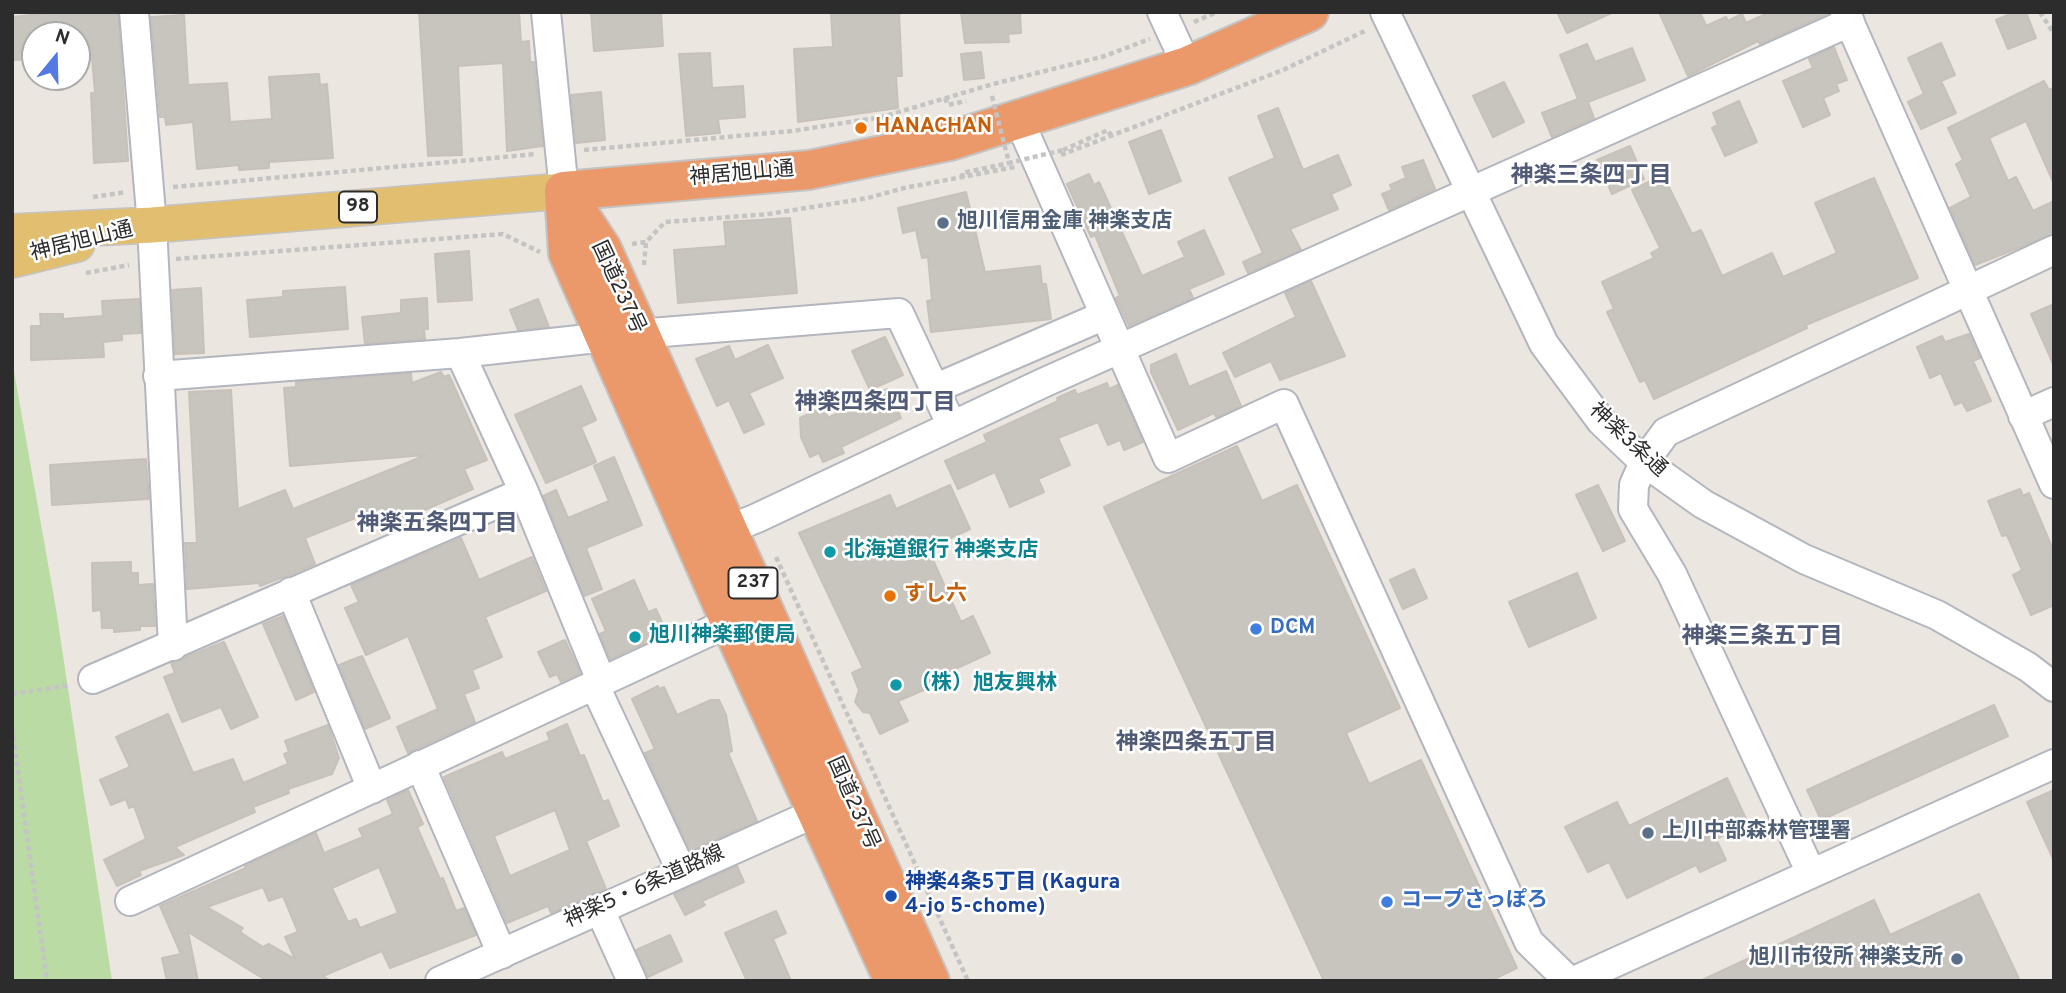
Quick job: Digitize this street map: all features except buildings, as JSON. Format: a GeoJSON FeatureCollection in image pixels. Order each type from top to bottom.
{"type":"FeatureCollection","features":[{"type":"Feature","properties":{"kind":"highway","name":"神居旭山通"},"geometry":{"type":"LineString","coordinates":[[564,191],[809,170],[950,141],[1005,108],[1187,65],[1309,12]]}},
{"type":"Feature","properties":{"kind":"highway","name":"国道237号"},"geometry":{"type":"LineString","coordinates":[[564,191],[603,249],[622,335],[728,530],[747,614],[834,804],[930,981]]}},
{"type":"Feature","properties":{"kind":"highway","name":"国道237号"},"geometry":{"type":"LineString","coordinates":[[834,804],[894,981]]}},
{"type":"Feature","properties":{"kind":"main road","name":"神居旭山通"},"geometry":{"type":"LineString","coordinates":[[12,232],[152,225],[564,191]]}},
{"type":"Feature","properties":{"kind":"main road","name":"神居旭山通"},"geometry":{"type":"LineString","coordinates":[[12,260],[152,225]]}},
{"type":"Feature","properties":{"kind":"street"},"geometry":{"type":"LineString","coordinates":[[134,12],[146,189],[152,225],[173,646]]}},
{"type":"Feature","properties":{"kind":"street"},"geometry":{"type":"LineString","coordinates":[[546,12],[564,191]]}},
{"type":"Feature","properties":{"kind":"street","name":"神楽3条通"},"geometry":{"type":"LineString","coordinates":[[1385,12],[1544,344],[1601,421],[1644,462],[1703,504],[1755,535],[1804,559],[1937,615],[2028,667],[2054,687]]}},
{"type":"Feature","properties":{"kind":"street"},"geometry":{"type":"LineString","coordinates":[[728,530],[1847,17],[2054,484]]}},
{"type":"Feature","properties":{"kind":"street"},"geometry":{"type":"LineString","coordinates":[[1167,22],[1187,65]]}},
{"type":"Feature","properties":{"kind":"street"},"geometry":{"type":"LineString","coordinates":[[1005,108],[1105,315],[1168,458],[1284,404],[1529,942],[1572,981],[2054,764]]}},
{"type":"Feature","properties":{"kind":"street"},"geometry":{"type":"LineString","coordinates":[[1811,873],[1672,574],[1633,509],[1634,485],[1644,462],[1666,432],[2054,250]]}},
{"type":"Feature","properties":{"kind":"street"},"geometry":{"type":"LineString","coordinates":[[158,376],[460,354],[622,335],[899,313],[951,426]]}},
{"type":"Feature","properties":{"kind":"street"},"geometry":{"type":"LineString","coordinates":[[934,389],[1105,315]]}},
{"type":"Feature","properties":{"kind":"street"},"geometry":{"type":"LineString","coordinates":[[460,354],[524,492],[599,685],[682,872]]}},
{"type":"Feature","properties":{"kind":"street"},"geometry":{"type":"LineString","coordinates":[[2023,416],[2054,402]]}},
{"type":"Feature","properties":{"kind":"street"},"geometry":{"type":"LineString","coordinates":[[93,679],[524,492]]}},
{"type":"Feature","properties":{"kind":"street"},"geometry":{"type":"LineString","coordinates":[[291,592],[372,789]]}},
{"type":"Feature","properties":{"kind":"street"},"geometry":{"type":"LineString","coordinates":[[130,901],[747,614]]}},
{"type":"Feature","properties":{"kind":"street"},"geometry":{"type":"LineString","coordinates":[[420,765],[502,954]]}},
{"type":"Feature","properties":{"kind":"street","name":"神楽5・6条道路線"},"geometry":{"type":"LineString","coordinates":[[454,978],[599,908],[834,804]]}},
{"type":"Feature","properties":{"kind":"street"},"geometry":{"type":"LineString","coordinates":[[599,908],[632,981]]}},
{"type":"Feature","properties":{"kind":"path"},"geometry":{"type":"LineString","coordinates":[[79,199],[146,189],[792,131],[882,117],[1105,56],[1167,22],[1217,12]]}},
{"type":"Feature","properties":{"kind":"path"},"geometry":{"type":"LineString","coordinates":[[2039,12],[2054,34]]}},
{"type":"Feature","properties":{"kind":"path"},"geometry":{"type":"LineString","coordinates":[[946,98],[948,105],[954,104]]}},
{"type":"Feature","properties":{"kind":"path"},"geometry":{"type":"LineString","coordinates":[[1005,108],[1009,163]]}},
{"type":"Feature","properties":{"kind":"path"},"geometry":{"type":"LineString","coordinates":[[964,178],[962,173],[1062,150],[1108,130],[1112,137]]}},
{"type":"Feature","properties":{"kind":"path"},"geometry":{"type":"LineString","coordinates":[[649,276],[644,265],[646,242],[665,222]]}},
{"type":"Feature","properties":{"kind":"path"},"geometry":{"type":"LineString","coordinates":[[81,274],[152,261],[503,233],[537,252]]}},
{"type":"Feature","properties":{"kind":"path"},"geometry":{"type":"LineString","coordinates":[[728,530],[811,629],[968,981]]}},
{"type":"Feature","properties":{"kind":"path"},"geometry":{"type":"LineString","coordinates":[[12,694],[52,689]]}},
{"type":"Feature","properties":{"kind":"path"},"geometry":{"type":"LineString","coordinates":[[12,728],[47,981]]}},
{"type":"Feature","properties":{"kind":"green space"},"geometry":{"type":"Polygon","coordinates":[[[12,360],[56,609],[112,981],[12,981],[12,360]]]}},
{"type":"Feature","properties":{"kind":"place","name":"HANACHAN"},"geometry":{"type":"Point","coordinates":[861,128]}},
{"type":"Feature","properties":{"kind":"place","name":"旭川信用金庫 神楽支店"},"geometry":{"type":"Point","coordinates":[943,223]}},
{"type":"Feature","properties":{"kind":"place","name":"北海道銀行 神楽支店"},"geometry":{"type":"Point","coordinates":[830,552]}},
{"type":"Feature","properties":{"kind":"place","name":"すし六"},"geometry":{"type":"Point","coordinates":[890,596]}},
{"type":"Feature","properties":{"kind":"place","name":"DCM"},"geometry":{"type":"Point","coordinates":[1256,629]}},
{"type":"Feature","properties":{"kind":"place","name":"旭川神楽郵便局"},"geometry":{"type":"Point","coordinates":[635,637]}},
{"type":"Feature","properties":{"kind":"place","name":"（株）旭友興林"},"geometry":{"type":"Point","coordinates":[896,685]}},
{"type":"Feature","properties":{"kind":"place","name":"上川中部森林管理署"},"geometry":{"type":"Point","coordinates":[1648,833]}},
{"type":"Feature","properties":{"kind":"place","name":"神楽4条5丁目 (Kagura 4-jo 5-chome)"},"geometry":{"type":"Point","coordinates":[891,896]}},
{"type":"Feature","properties":{"kind":"place","name":"コープさっぽろ"},"geometry":{"type":"Point","coordinates":[1387,902]}},
{"type":"Feature","properties":{"kind":"place","name":"旭川市役所 神楽支所"},"geometry":{"type":"Point","coordinates":[1957,959]}},
{"type":"Feature","properties":{"kind":"district","name":"神楽三条四丁目"},"geometry":{"type":"Point","coordinates":[1591,177]}},
{"type":"Feature","properties":{"kind":"district","name":"神楽四条四丁目"},"geometry":{"type":"Point","coordinates":[875,404]}},
{"type":"Feature","properties":{"kind":"district","name":"神楽五条四丁目"},"geometry":{"type":"Point","coordinates":[437,525]}},
{"type":"Feature","properties":{"kind":"district","name":"神楽三条五丁目"},"geometry":{"type":"Point","coordinates":[1762,638]}},
{"type":"Feature","properties":{"kind":"district","name":"神楽四条五丁目"},"geometry":{"type":"Point","coordinates":[1196,744]}}]}
